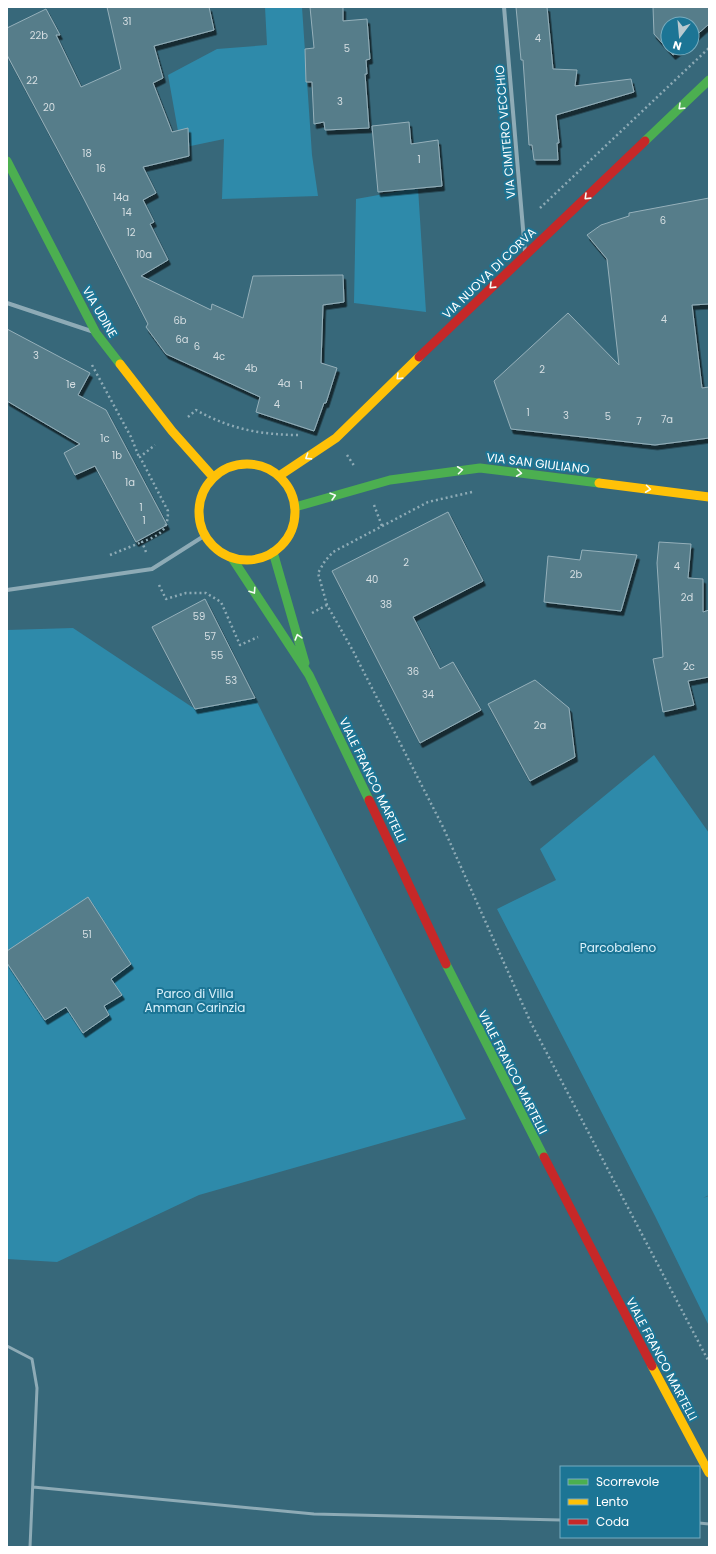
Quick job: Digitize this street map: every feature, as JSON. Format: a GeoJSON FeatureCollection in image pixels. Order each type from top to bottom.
{"type":"FeatureCollection","features":[{"type":"Feature","properties":{"kind":"main road","name":"VIA NUOVA DI CORVA"},"geometry":{"type":"LineString","coordinates":[[279,476],[336,438],[709,80]]}},
{"type":"Feature","properties":{"kind":"main road","name":"VIA UDINE"},"geometry":{"type":"LineString","coordinates":[[7,162],[96,333],[172,431],[213,477]]}},
{"type":"Feature","properties":{"kind":"main road"},"geometry":{"type":"LineString","coordinates":[[242,463],[259,465],[270,469],[279,476],[293,496],[295,507],[294,524],[289,536],[282,545],[273,552],[260,558],[247,560],[232,558],[215,548],[204,536],[198,515],[198,506],[205,487],[213,477],[223,469],[242,463]]}},
{"type":"Feature","properties":{"kind":"main road","name":"VIA SAN GIULIANO"},"geometry":{"type":"LineString","coordinates":[[295,507],[390,480],[480,468],[709,497]]}},
{"type":"Feature","properties":{"kind":"main road","name":"VIALE FRANCO MARTELLI"},"geometry":{"type":"LineString","coordinates":[[273,552],[309,675]]}},
{"type":"Feature","properties":{"kind":"main road","name":"VIALE FRANCO MARTELLI"},"geometry":{"type":"LineString","coordinates":[[232,558],[309,675],[459,991],[612,1290],[709,1473]]}},
{"type":"Feature","properties":{"kind":"street","name":"VIA CIMITERO VECCHIO"},"geometry":{"type":"LineString","coordinates":[[504,7],[526,254]]}},
{"type":"Feature","properties":{"kind":"street"},"geometry":{"type":"LineString","coordinates":[[7,303],[96,333]]}},
{"type":"Feature","properties":{"kind":"street"},"geometry":{"type":"LineString","coordinates":[[7,590],[152,569],[204,536]]}},
{"type":"Feature","properties":{"kind":"lane"},"geometry":{"type":"LineString","coordinates":[[7,1346],[32,1359],[37,1388],[30,1547]]}},
{"type":"Feature","properties":{"kind":"lane"},"geometry":{"type":"LineString","coordinates":[[33,1487],[314,1514],[560,1520]]}},
{"type":"Feature","properties":{"kind":"path"},"geometry":{"type":"LineString","coordinates":[[240,645],[221,602],[206,593],[186,593],[166,599],[152,569],[142,542],[157,536],[164,530],[168,521],[168,511],[140,457],[196,410],[214,420],[238,428],[274,435],[305,435]]}},
{"type":"Feature","properties":{"kind":"path"},"geometry":{"type":"LineString","coordinates":[[477,491],[428,502],[333,552],[324,561],[318,573],[321,586],[327,605],[352,649],[443,826],[531,1023],[709,1362]]}},
{"type":"Feature","properties":{"kind":"green space"},"geometry":{"type":"Polygon","coordinates":[[[265,7],[302,7],[312,155],[318,196],[222,199],[224,139],[181,148],[168,75],[217,49],[267,45],[265,7]]]}},
{"type":"Feature","properties":{"kind":"green space"},"geometry":{"type":"Polygon","coordinates":[[[418,188],[426,312],[354,303],[356,199],[418,188]]]}},
{"type":"Feature","properties":{"kind":"green space","name":"Parco di Villa Amman Carinzia"},"geometry":{"type":"Polygon","coordinates":[[[73,628],[195,709],[255,698],[466,1119],[199,1195],[57,1262],[7,1259],[7,630],[73,628]]]}},
{"type":"Feature","properties":{"kind":"green space","name":"Parcobaleno"},"geometry":{"type":"Polygon","coordinates":[[[654,755],[709,833],[709,1195],[703,1198],[709,1196],[709,1326],[655,1216],[497,909],[556,880],[540,849],[654,755]]]}},
{"type":"Feature","properties":{"kind":"building"},"geometry":{"type":"Polygon","coordinates":[[[107,7],[209,7],[214,30],[154,46],[163,78],[153,83],[172,132],[188,128],[189,156],[143,167],[156,193],[143,200],[154,222],[150,224],[168,260],[141,276],[211,310],[212,304],[243,318],[253,276],[343,275],[344,302],[323,305],[321,363],[337,368],[326,403],[324,403],[314,431],[256,412],[260,397],[166,354],[146,327],[148,324],[84,199],[7,55],[7,28],[46,9],[60,35],[56,35],[81,87],[121,69],[107,7]]]}},
{"type":"Feature","properties":{"kind":"building"},"geometry":{"type":"Polygon","coordinates":[[[310,7],[343,7],[343,21],[367,19],[370,59],[366,60],[367,74],[365,74],[369,128],[325,130],[324,122],[314,124],[312,82],[306,82],[305,49],[314,48],[310,7]]]}},
{"type":"Feature","properties":{"kind":"building"},"geometry":{"type":"Polygon","coordinates":[[[516,7],[547,7],[553,69],[577,70],[575,86],[631,79],[634,92],[556,115],[559,143],[557,143],[558,160],[534,160],[532,145],[529,145],[523,60],[521,60],[516,7]]]}},
{"type":"Feature","properties":{"kind":"building"},"geometry":{"type":"Polygon","coordinates":[[[653,7],[709,7],[709,24],[700,32],[700,16],[660,16],[660,41],[654,34],[653,7]]]}},
{"type":"Feature","properties":{"kind":"building"},"geometry":{"type":"Polygon","coordinates":[[[409,122],[411,144],[438,140],[442,186],[378,192],[372,126],[409,122]]]}},
{"type":"Feature","properties":{"kind":"building"},"geometry":{"type":"Polygon","coordinates":[[[709,198],[709,304],[692,305],[702,388],[709,387],[709,438],[655,445],[511,429],[494,381],[568,313],[619,365],[607,259],[587,235],[601,225],[629,216],[629,213],[709,198]]]}},
{"type":"Feature","properties":{"kind":"building"},"geometry":{"type":"Polygon","coordinates":[[[7,329],[90,373],[78,395],[106,410],[167,525],[136,542],[95,466],[75,475],[64,453],[80,444],[7,401],[7,329]]]}},
{"type":"Feature","properties":{"kind":"building"},"geometry":{"type":"Polygon","coordinates":[[[448,512],[483,581],[413,617],[440,669],[453,662],[481,710],[420,743],[332,571],[448,512]]]}},
{"type":"Feature","properties":{"kind":"building"},"geometry":{"type":"Polygon","coordinates":[[[659,542],[691,544],[688,578],[703,579],[703,612],[709,610],[709,677],[688,681],[694,705],[663,712],[653,659],[663,657],[657,563],[659,542]]]}},
{"type":"Feature","properties":{"kind":"building"},"geometry":{"type":"Polygon","coordinates":[[[582,550],[637,555],[621,611],[544,602],[548,556],[580,560],[582,550]]]}},
{"type":"Feature","properties":{"kind":"building"},"geometry":{"type":"Polygon","coordinates":[[[205,599],[255,698],[195,709],[152,627],[205,599]]]}},
{"type":"Feature","properties":{"kind":"building"},"geometry":{"type":"Polygon","coordinates":[[[535,680],[569,708],[575,757],[530,781],[488,704],[535,680]]]}},
{"type":"Feature","properties":{"kind":"building"},"geometry":{"type":"Polygon","coordinates":[[[88,897],[131,964],[111,979],[122,995],[104,1006],[109,1015],[83,1033],[66,1007],[45,1020],[7,963],[7,951],[88,897]]]}},
{"type":"Feature","properties":{"kind":"traffic: fast"},"geometry":{"type":"LineString","coordinates":[[645,141],[709,80]]}},
{"type":"Feature","properties":{"kind":"traffic: fast"},"geometry":{"type":"LineString","coordinates":[[7,161],[96,333],[120,364]]}},
{"type":"Feature","properties":{"kind":"traffic: fast"},"geometry":{"type":"LineString","coordinates":[[295,507],[390,480],[480,468],[599,483]]}},
{"type":"Feature","properties":{"kind":"traffic: fast"},"geometry":{"type":"LineString","coordinates":[[273,552],[305,663]]}},
{"type":"Feature","properties":{"kind":"traffic: fast"},"geometry":{"type":"LineString","coordinates":[[232,558],[309,675],[369,800]]}},
{"type":"Feature","properties":{"kind":"traffic: fast"},"geometry":{"type":"LineString","coordinates":[[446,964],[544,1157]]}},
{"type":"Feature","properties":{"kind":"traffic: slow"},"geometry":{"type":"LineString","coordinates":[[279,476],[336,438],[419,357]]}},
{"type":"Feature","properties":{"kind":"traffic: slow"},"geometry":{"type":"LineString","coordinates":[[120,364],[172,431],[213,477]]}},
{"type":"Feature","properties":{"kind":"traffic: slow"},"geometry":{"type":"LineString","coordinates":[[247,464],[266,467],[281,478],[292,493],[295,512],[292,531],[281,546],[266,557],[247,560],[228,557],[213,546],[202,531],[199,512],[202,493],[213,478],[228,467],[247,464]]}},
{"type":"Feature","properties":{"kind":"traffic: slow"},"geometry":{"type":"LineString","coordinates":[[599,483],[709,497]]}},
{"type":"Feature","properties":{"kind":"traffic: slow"},"geometry":{"type":"LineString","coordinates":[[652,1366],[709,1473]]}},
{"type":"Feature","properties":{"kind":"traffic: jam"},"geometry":{"type":"LineString","coordinates":[[419,357],[645,141]]}},
{"type":"Feature","properties":{"kind":"traffic: jam"},"geometry":{"type":"LineString","coordinates":[[369,800],[446,964]]}},
{"type":"Feature","properties":{"kind":"traffic: jam"},"geometry":{"type":"LineString","coordinates":[[544,1157],[652,1366]]}}]}
